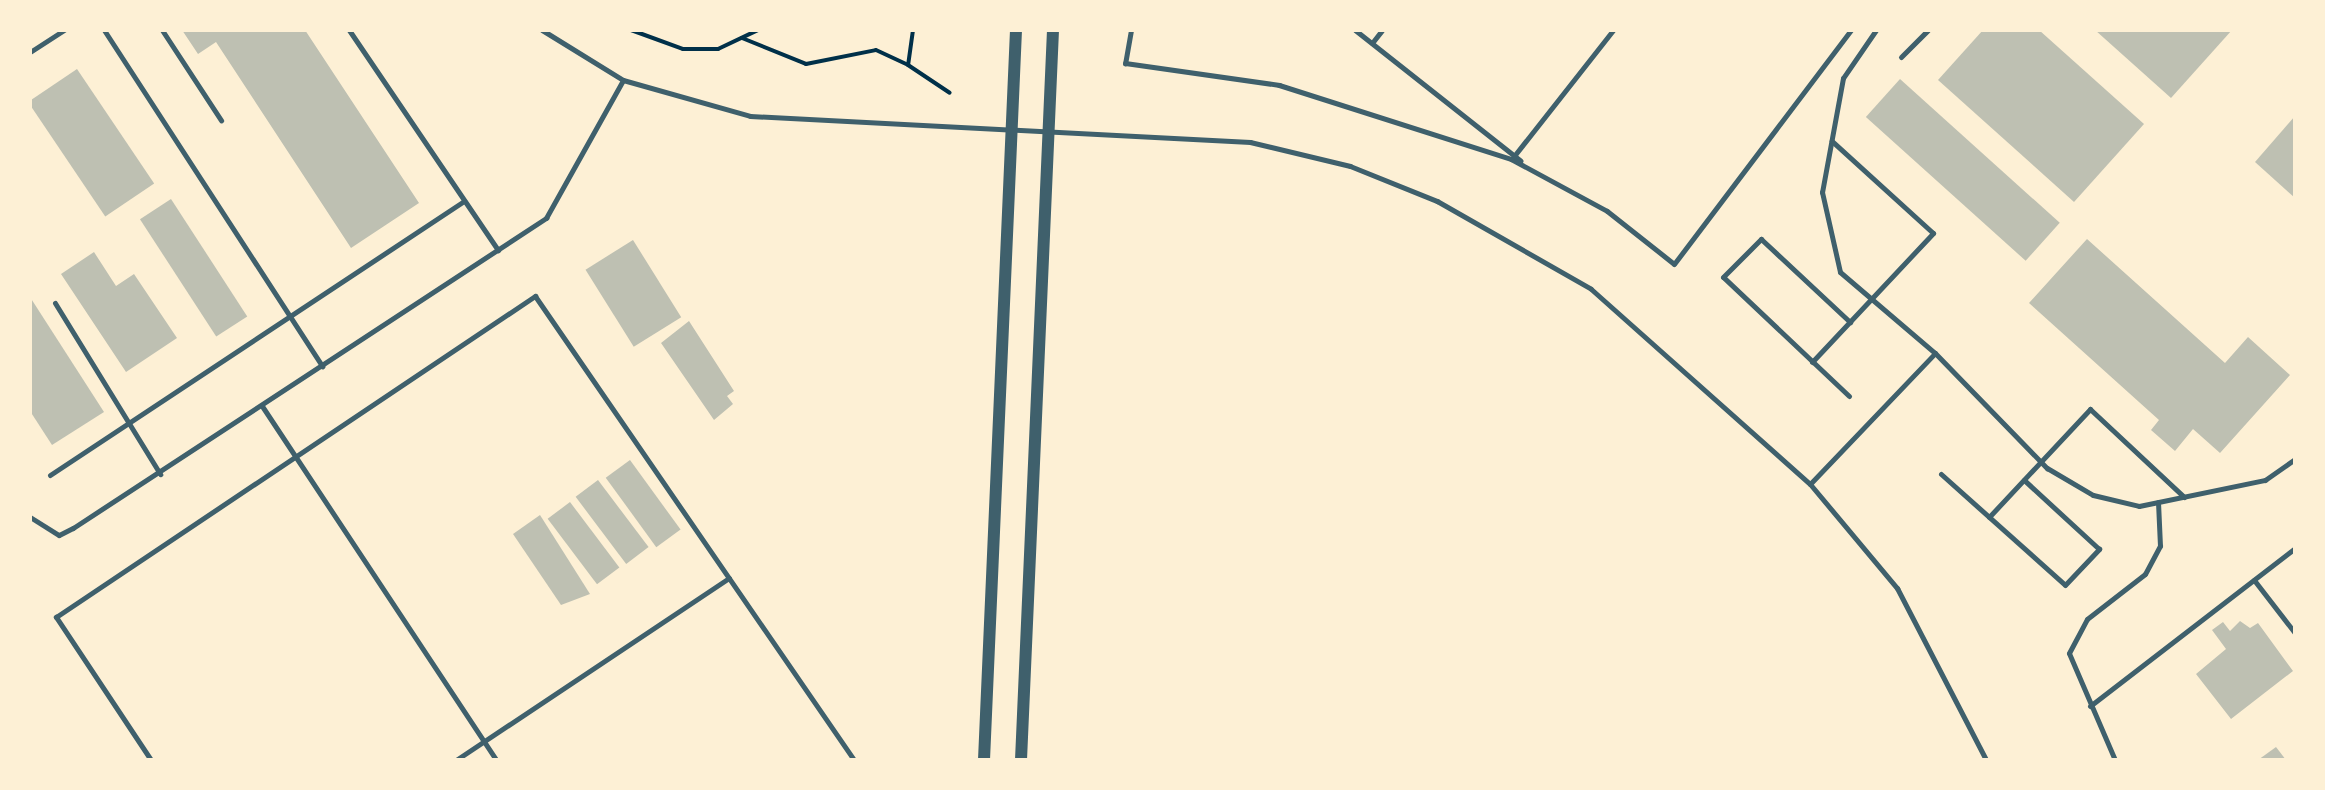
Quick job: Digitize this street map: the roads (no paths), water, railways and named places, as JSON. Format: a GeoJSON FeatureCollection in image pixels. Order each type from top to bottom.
{"type":"FeatureCollection","features":[{"type":"Feature","properties":{"kind":"street"},"geometry":{"type":"LineString","coordinates":[[984,760],[1016,30]]}},
{"type":"Feature","properties":{"kind":"street"},"geometry":{"type":"LineString","coordinates":[[1021,760],[1046,130],[1053,30]]}},
{"type":"Feature","properties":{"kind":"lane"},"geometry":{"type":"LineString","coordinates":[[30,52],[64,30]]}},
{"type":"Feature","properties":{"kind":"lane"},"geometry":{"type":"LineString","coordinates":[[104,30],[295,318],[322,366]]}},
{"type":"Feature","properties":{"kind":"lane"},"geometry":{"type":"LineString","coordinates":[[162,30],[221,120]]}},
{"type":"Feature","properties":{"kind":"lane"},"geometry":{"type":"LineString","coordinates":[[349,30],[498,250]]}},
{"type":"Feature","properties":{"kind":"lane"},"geometry":{"type":"LineString","coordinates":[[542,30],[623,80],[750,116],[1010,127],[1250,142],[1350,166],[1437,201],[1591,289],[1810,484],[1897,588],[1986,760]]}},
{"type":"Feature","properties":{"kind":"lane"},"geometry":{"type":"LineString","coordinates":[[1131,30],[1125,63],[1279,85],[1513,157]]}},
{"type":"Feature","properties":{"kind":"lane"},"geometry":{"type":"LineString","coordinates":[[1355,30],[1513,157],[1607,211],[1674,264],[1851,30]]}},
{"type":"Feature","properties":{"kind":"lane"},"geometry":{"type":"LineString","coordinates":[[1372,43],[1382,30]]}},
{"type":"Feature","properties":{"kind":"lane"},"geometry":{"type":"LineString","coordinates":[[1513,157],[1613,30]]}},
{"type":"Feature","properties":{"kind":"lane"},"geometry":{"type":"LineString","coordinates":[[1876,30],[1843,78],[1822,192],[1840,272],[1935,353],[2040,462],[2093,495],[2139,506],[2265,480],[2295,459]]}},
{"type":"Feature","properties":{"kind":"lane"},"geometry":{"type":"LineString","coordinates":[[1901,57],[1928,30]]}},
{"type":"Feature","properties":{"kind":"lane"},"geometry":{"type":"LineString","coordinates":[[30,517],[59,535],[160,474],[546,218],[623,80]]}},
{"type":"Feature","properties":{"kind":"lane"},"geometry":{"type":"LineString","coordinates":[[1811,362],[1933,233],[1832,140]]}},
{"type":"Feature","properties":{"kind":"lane"},"geometry":{"type":"LineString","coordinates":[[50,475],[295,318],[464,201]]}},
{"type":"Feature","properties":{"kind":"lane"},"geometry":{"type":"LineString","coordinates":[[1849,396],[1723,277],[1761,239],[1850,322]]}},
{"type":"Feature","properties":{"kind":"lane"},"geometry":{"type":"LineString","coordinates":[[151,760],[56,617],[535,296],[854,760]]}},
{"type":"Feature","properties":{"kind":"lane"},"geometry":{"type":"LineString","coordinates":[[55,303],[160,474]]}},
{"type":"Feature","properties":{"kind":"lane"},"geometry":{"type":"LineString","coordinates":[[1810,484],[1935,353]]}},
{"type":"Feature","properties":{"kind":"lane"},"geometry":{"type":"LineString","coordinates":[[262,406],[496,760]]}},
{"type":"Feature","properties":{"kind":"lane"},"geometry":{"type":"LineString","coordinates":[[1989,517],[2090,409],[2184,497]]}},
{"type":"Feature","properties":{"kind":"lane"},"geometry":{"type":"LineString","coordinates":[[1941,474],[2065,585],[2099,549],[2024,480]]}},
{"type":"Feature","properties":{"kind":"lane"},"geometry":{"type":"LineString","coordinates":[[2115,760],[2069,653],[2087,619],[2145,574],[2160,546],[2158,502]]}},
{"type":"Feature","properties":{"kind":"lane"},"geometry":{"type":"LineString","coordinates":[[2090,706],[2295,548]]}},
{"type":"Feature","properties":{"kind":"lane"},"geometry":{"type":"LineString","coordinates":[[456,760],[729,578]]}},
{"type":"Feature","properties":{"kind":"lane"},"geometry":{"type":"LineString","coordinates":[[2254,580],[2295,633]]}}]}
